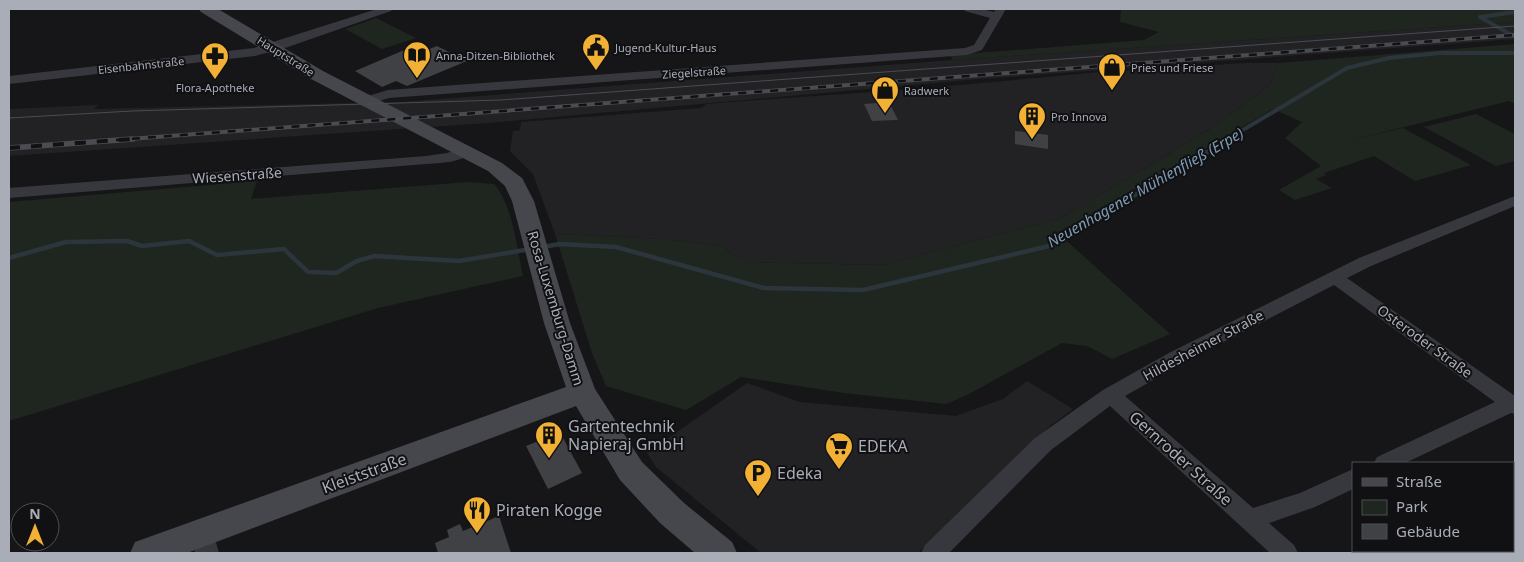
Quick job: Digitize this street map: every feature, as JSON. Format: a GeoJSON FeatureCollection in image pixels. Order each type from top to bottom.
{"type":"FeatureCollection","features":[{"type":"Feature","properties":{"kind":"main road","name":"Hauptstraße"},"geometry":{"type":"LineString","coordinates":[[207,9],[317,75],[366,101]]}},
{"type":"Feature","properties":{"kind":"main road","name":"Rosa-Luxemburg-Damm"},"geometry":{"type":"LineString","coordinates":[[366,101],[465,150],[495,167],[514,183],[523,202],[557,323],[582,392],[631,471],[672,513],[720,553]]}},
{"type":"Feature","properties":{"kind":"main road","name":"Kleiststraße"},"geometry":{"type":"LineString","coordinates":[[147,553],[205,543],[582,392]]}},
{"type":"Feature","properties":{"kind":"street","name":"Eisenbahnstraße"},"geometry":{"type":"LineString","coordinates":[[9,80],[207,58],[273,48],[387,9]]}},
{"type":"Feature","properties":{"kind":"street"},"geometry":{"type":"LineString","coordinates":[[969,9],[999,12]]}},
{"type":"Feature","properties":{"kind":"street","name":"Ziegelstraße"},"geometry":{"type":"LineString","coordinates":[[366,101],[388,94],[967,51],[978,47],[999,12]]}},
{"type":"Feature","properties":{"kind":"street","name":"Wiesenstraße"},"geometry":{"type":"LineString","coordinates":[[9,193],[426,160],[450,157],[465,150]]}},
{"type":"Feature","properties":{"kind":"street","name":"Hildesheimer Straße"},"geometry":{"type":"LineString","coordinates":[[933,553],[1043,444],[1110,395],[1176,358],[1334,277],[1383,254],[1515,201]]}},
{"type":"Feature","properties":{"kind":"street","name":"Osteroder Straße"},"geometry":{"type":"LineString","coordinates":[[1334,277],[1514,404]]}},
{"type":"Feature","properties":{"kind":"street","name":"Gernroder Straße"},"geometry":{"type":"LineString","coordinates":[[1110,395],[1286,553]]}},
{"type":"Feature","properties":{"kind":"street"},"geometry":{"type":"LineString","coordinates":[[1387,462],[1514,404]]}},
{"type":"Feature","properties":{"kind":"street"},"geometry":{"type":"LineString","coordinates":[[1252,522],[1260,516],[1307,500],[1352,478]]}},
{"type":"Feature","properties":{"kind":"shaded area"},"geometry":{"type":"Polygon","coordinates":[[[1515,22],[1515,39],[967,80],[488,123],[9,156],[9,109],[98,105],[94,109],[400,102],[953,60],[1515,22]]]}},
{"type":"Feature","properties":{"kind":"shaded area"},"geometry":{"type":"Polygon","coordinates":[[[1245,63],[1279,63],[1269,86],[1210,129],[1061,218],[883,265],[742,262],[722,246],[660,239],[555,234],[533,174],[510,151],[513,131],[520,130],[521,122],[701,108],[706,104],[916,89],[1101,72],[1245,63]]]}},
{"type":"Feature","properties":{"kind":"shaded area"},"geometry":{"type":"Polygon","coordinates":[[[1027,381],[1073,409],[1049,427],[918,553],[761,553],[656,467],[647,453],[747,383],[800,402],[956,416],[1003,399],[1027,381]]]}},
{"type":"Feature","properties":{"kind":"green space"},"geometry":{"type":"Polygon","coordinates":[[[1121,9],[1515,9],[1515,22],[953,60],[950,55],[1144,40],[1159,32],[1120,22],[1121,9]]]}},
{"type":"Feature","properties":{"kind":"green space"},"geometry":{"type":"Polygon","coordinates":[[[376,18],[416,38],[382,49],[345,29],[376,18]]]}},
{"type":"Feature","properties":{"kind":"green space"},"geometry":{"type":"Polygon","coordinates":[[[1515,44],[1515,104],[1509,101],[1348,141],[1403,128],[1471,165],[1415,181],[1374,156],[1324,173],[1326,175],[1316,179],[1332,188],[1295,200],[1279,190],[1321,166],[1285,138],[1302,122],[1273,109],[1059,234],[1170,334],[1112,359],[1087,346],[1062,343],[967,395],[946,404],[844,393],[741,377],[686,410],[606,386],[592,353],[555,234],[660,239],[722,246],[742,262],[883,265],[1061,218],[1210,129],[1269,86],[1279,63],[1515,44]]]}},
{"type":"Feature","properties":{"kind":"green space"},"geometry":{"type":"Polygon","coordinates":[[[1476,114],[1515,134],[1515,161],[1496,166],[1424,127],[1476,114]]]}},
{"type":"Feature","properties":{"kind":"green space"},"geometry":{"type":"Polygon","coordinates":[[[257,181],[251,199],[468,182],[494,184],[506,203],[510,215],[523,276],[378,308],[9,421],[9,202],[257,181]]]}},
{"type":"Feature","properties":{"kind":"building"},"geometry":{"type":"Polygon","coordinates":[[[437,46],[467,61],[407,86],[396,81],[382,87],[355,71],[409,48],[419,53],[437,46]]]}},
{"type":"Feature","properties":{"kind":"building","name":"Radwerk"},"geometry":{"type":"Polygon","coordinates":[[[889,102],[898,120],[872,121],[864,104],[889,102]]]}},
{"type":"Feature","properties":{"kind":"building","name":"Pro Innova"},"geometry":{"type":"Polygon","coordinates":[[[1015,131],[1048,135],[1048,149],[1015,144],[1015,131]]]}},
{"type":"Feature","properties":{"kind":"building","name":"Gartentechnik Napieraj GmbH"},"geometry":{"type":"Polygon","coordinates":[[[556,434],[562,436],[582,473],[548,489],[526,446],[556,434]]]}},
{"type":"Feature","properties":{"kind":"building","name":"Piraten Kogge"},"geometry":{"type":"Polygon","coordinates":[[[499,516],[511,553],[438,553],[435,543],[449,537],[447,530],[460,524],[463,531],[499,516]]]}},
{"type":"Feature","properties":{"kind":"waterway","name":"Neuenhagener Mühlenfließ (Erpe)"},"geometry":{"type":"LineString","coordinates":[[1515,12],[1480,17],[1515,37]]}},
{"type":"Feature","properties":{"kind":"waterway","name":"Neuenhagener Mühlenfließ (Erpe)"},"geometry":{"type":"LineString","coordinates":[[1226,140],[1347,68],[1389,58],[1440,53],[1515,53]]}},
{"type":"Feature","properties":{"kind":"waterway","name":"Neuenhagener Mühlenfließ (Erpe)"},"geometry":{"type":"LineString","coordinates":[[542,247],[560,244],[616,247],[764,288],[863,290],[1049,246],[1229,139]]}},
{"type":"Feature","properties":{"kind":"waterway","name":"Neuenhagener Mühlenfließ (Erpe)"},"geometry":{"type":"LineString","coordinates":[[9,258],[66,242],[127,241],[142,246],[189,241],[217,255],[284,249],[308,272],[336,273],[357,261],[374,256],[459,261],[531,249]]}},
{"type":"Feature","properties":{"kind":"tram line"},"geometry":{"type":"LineString","coordinates":[[9,118],[132,111],[501,100],[1515,26]]}},
{"type":"Feature","properties":{"kind":"railway"},"geometry":{"type":"LineString","coordinates":[[116,140],[1515,35]]}},
{"type":"Feature","properties":{"kind":"railway"},"geometry":{"type":"LineString","coordinates":[[9,148],[133,139]]}},
{"type":"Feature","properties":{"kind":"place","name":"Jugend-Kultur-Haus"},"geometry":{"type":"Point","coordinates":[596,71]}},
{"type":"Feature","properties":{"kind":"place","name":"Anna-Ditzen-Bibliothek"},"geometry":{"type":"Point","coordinates":[417,79]}},
{"type":"Feature","properties":{"kind":"place","name":"Flora-Apotheke"},"geometry":{"type":"Point","coordinates":[215,80]}},
{"type":"Feature","properties":{"kind":"place","name":"Pries und Friese"},"geometry":{"type":"Point","coordinates":[1112,91]}},
{"type":"Feature","properties":{"kind":"place","name":"Radwerk"},"geometry":{"type":"Point","coordinates":[885,114]}},
{"type":"Feature","properties":{"kind":"place","name":"Pro Innova"},"geometry":{"type":"Point","coordinates":[1032,140]}},
{"type":"Feature","properties":{"kind":"place","name":"Gartentechnik Napieraj GmbH"},"geometry":{"type":"Point","coordinates":[549,459]}},
{"type":"Feature","properties":{"kind":"place","name":"EDEKA"},"geometry":{"type":"Point","coordinates":[839,470]}},
{"type":"Feature","properties":{"kind":"place","name":"Edeka"},"geometry":{"type":"Point","coordinates":[758,497]}},
{"type":"Feature","properties":{"kind":"place","name":"Piraten Kogge"},"geometry":{"type":"Point","coordinates":[477,534]}}]}
